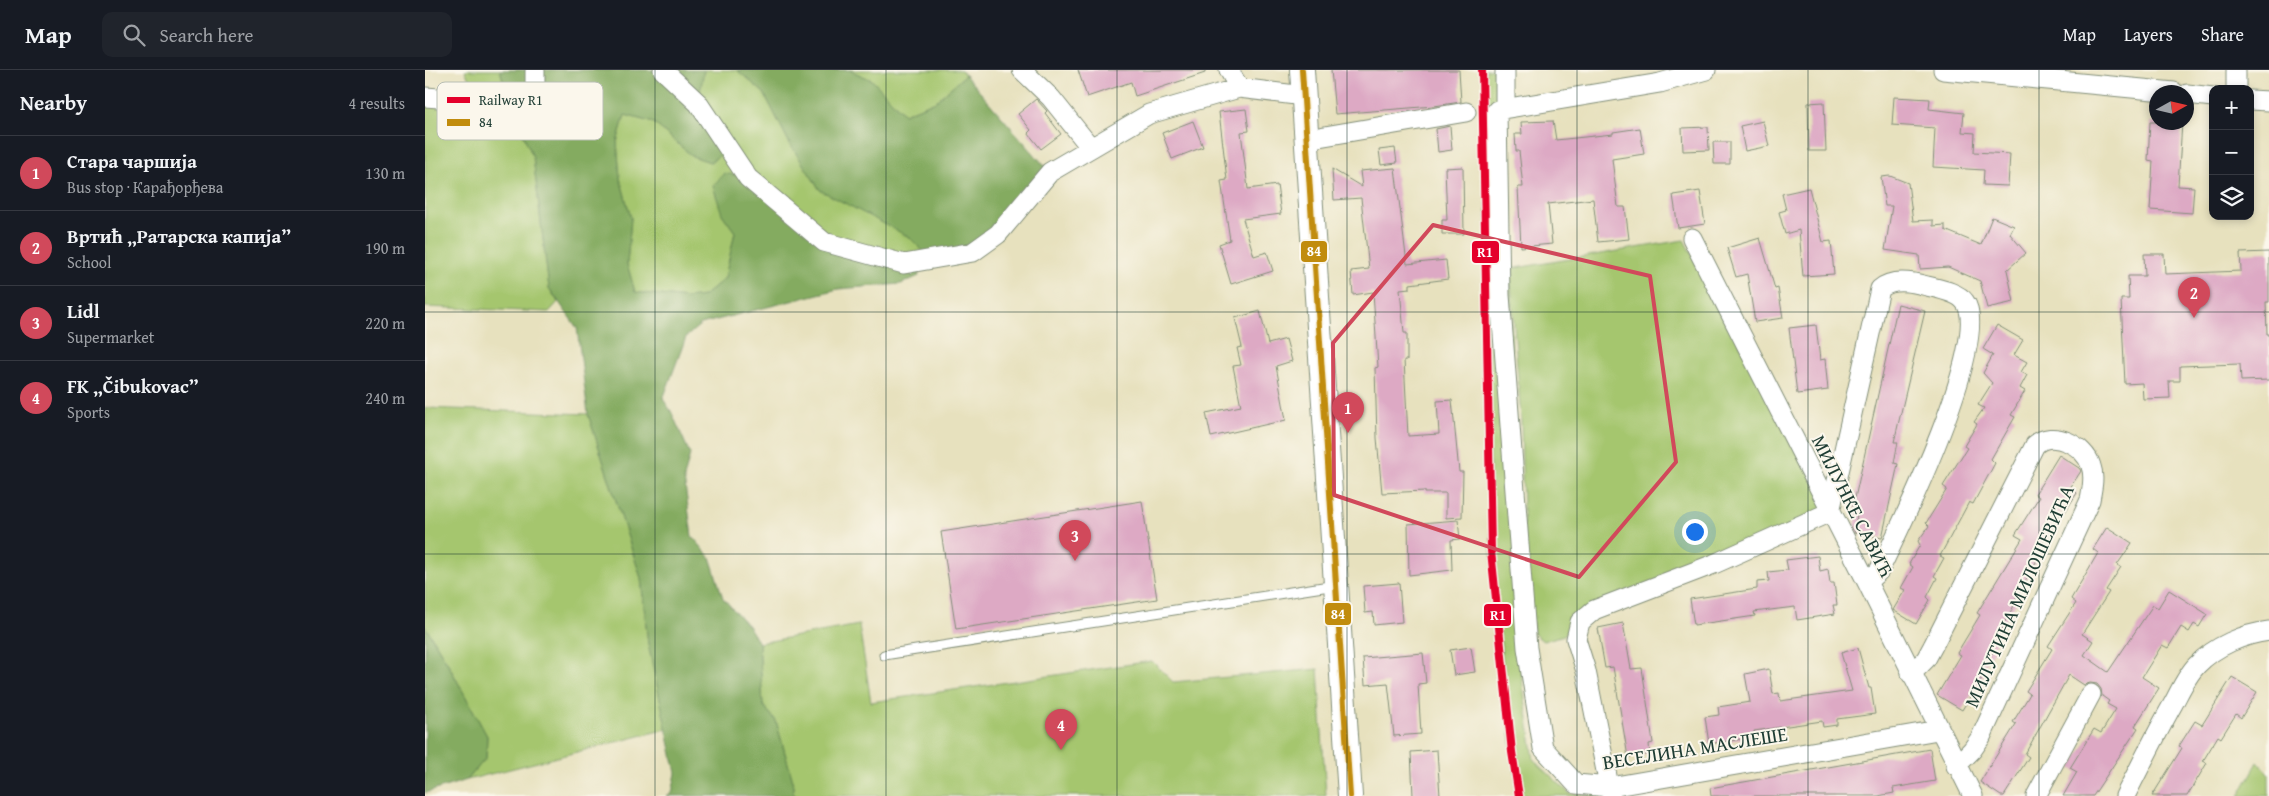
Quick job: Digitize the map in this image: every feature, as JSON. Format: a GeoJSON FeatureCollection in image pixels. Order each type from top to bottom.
{"type":"FeatureCollection","features":[{"type":"Feature","properties":{"kind":"street"},"geometry":{"type":"LineString","coordinates":[[663,70],[698,103],[748,178],[824,242],[904,264],[973,252],[998,234],[1050,172],[1149,114],[1239,88],[1304,96]]}},
{"type":"Feature","properties":{"kind":"street"},"geometry":{"type":"LineString","coordinates":[[1022,70],[1051,98],[1091,148]]}},
{"type":"Feature","properties":{"kind":"street"},"geometry":{"type":"LineString","coordinates":[[1229,70],[1239,88]]}},
{"type":"Feature","properties":{"kind":"street"},"geometry":{"type":"LineString","coordinates":[[1301,70],[1350,796]]}},
{"type":"Feature","properties":{"kind":"street","name":"ВЕСЕЛИНА МАСЛЕШЕ"},"geometry":{"type":"LineString","coordinates":[[1505,70],[1501,110],[1500,295],[1527,648],[1543,748],[1576,784],[1611,792],[1939,730]]}},
{"type":"Feature","properties":{"kind":"street"},"geometry":{"type":"LineString","coordinates":[[1501,110],[1660,77],[1706,70]]}},
{"type":"Feature","properties":{"kind":"street"},"geometry":{"type":"LineString","coordinates":[[1943,70],[2038,74],[2149,89]]}},
{"type":"Feature","properties":{"kind":"street"},"geometry":{"type":"LineString","coordinates":[[2236,70],[2236,85]]}},
{"type":"Feature","properties":{"kind":"street"},"geometry":{"type":"LineString","coordinates":[[2194,95],[2209,97]]}},
{"type":"Feature","properties":{"kind":"street"},"geometry":{"type":"LineString","coordinates":[[2254,100],[2269,101]]}},
{"type":"Feature","properties":{"kind":"street"},"geometry":{"type":"LineString","coordinates":[[1307,139],[1466,112]]}},
{"type":"Feature","properties":{"kind":"street","name":"МИЛУНКЕ САВИЋ"},"geometry":{"type":"LineString","coordinates":[[1692,238],[1867,582],[1956,766],[1973,796]]}},
{"type":"Feature","properties":{"kind":"street"},"geometry":{"type":"LineString","coordinates":[[1611,792],[1586,671],[1576,639],[1580,622],[1594,610],[1713,564],[1830,512],[1880,289],[1889,284],[1917,283],[1958,296],[1966,302],[1970,316],[1969,339],[1950,412],[1879,571],[1867,582]]}},
{"type":"Feature","properties":{"kind":"street","name":"МИЛУТИНА МИЛОШЕВИЋА"},"geometry":{"type":"LineString","coordinates":[[1911,674],[1930,653],[2035,445],[2042,439],[2054,438],[2082,451],[2091,465],[2093,476],[2090,500],[1981,737],[1973,750],[1956,766]]}},
{"type":"Feature","properties":{"kind":"street"},"geometry":{"type":"LineString","coordinates":[[2125,796],[2151,742],[2197,665],[2214,651],[2237,640],[2255,633],[2269,631]]}},
{"type":"Feature","properties":{"kind":"street"},"geometry":{"type":"LineString","coordinates":[[2036,796],[2091,694]]}},
{"type":"Feature","properties":{"kind":"lane"},"geometry":{"type":"LineString","coordinates":[[884,655],[1336,585]]}},
{"type":"Feature","properties":{"kind":"highlighted area"},"geometry":{"type":"Polygon","coordinates":[[[1433,225],[1650,276],[1676,462],[1579,577],[1334,495],[1333,343],[1433,225]]]}},
{"type":"Feature","properties":{"kind":"green space"},"geometry":{"type":"Polygon","coordinates":[[[465,70],[500,70],[504,82],[470,82],[465,70]]]}},
{"type":"Feature","properties":{"kind":"green space"},"geometry":{"type":"Polygon","coordinates":[[[500,70],[704,70],[698,103],[729,149],[710,162],[692,156],[654,123],[625,115],[617,142],[620,178],[631,218],[627,264],[635,292],[686,298],[704,296],[725,278],[735,232],[722,214],[713,186],[724,173],[748,178],[824,242],[917,262],[919,276],[901,284],[838,289],[701,324],[686,337],[663,399],[671,411],[690,454],[684,478],[692,536],[710,557],[723,598],[749,627],[759,643],[763,705],[776,721],[792,778],[794,796],[666,796],[672,793],[676,773],[648,644],[641,578],[588,414],[577,328],[549,288],[533,157],[526,140],[603,140],[603,82],[504,82],[500,70]]]}},
{"type":"Feature","properties":{"kind":"green space"},"geometry":{"type":"Polygon","coordinates":[[[704,70],[737,70],[764,93],[790,144],[820,190],[910,237],[931,259],[904,264],[722,214],[735,232],[725,278],[704,296],[686,298],[635,292],[627,264],[631,218],[620,178],[617,142],[625,115],[654,123],[692,156],[710,162],[729,149],[698,103],[704,70]]]}},
{"type":"Feature","properties":{"kind":"green space"},"geometry":{"type":"Polygon","coordinates":[[[737,70],[849,70],[872,80],[904,114],[936,101],[965,75],[1050,172],[998,234],[931,259],[909,237],[820,190],[790,144],[764,93],[737,70]]]}},
{"type":"Feature","properties":{"kind":"green space"},"geometry":{"type":"Polygon","coordinates":[[[849,70],[961,70],[965,75],[936,101],[904,114],[872,80],[849,70]]]}},
{"type":"Feature","properties":{"kind":"green space"},"geometry":{"type":"Polygon","coordinates":[[[1485,70],[1505,70],[1519,659],[1534,760],[1569,793],[1587,795],[1610,787],[1611,796],[1519,796],[1512,752],[1491,551],[1485,70]]]}},
{"type":"Feature","properties":{"kind":"green space"},"geometry":{"type":"Polygon","coordinates":[[[425,97],[437,98],[437,140],[526,140],[533,157],[549,288],[558,302],[549,312],[425,307],[425,97]]]}},
{"type":"Feature","properties":{"kind":"green space"},"geometry":{"type":"Polygon","coordinates":[[[1684,240],[1830,512],[1594,610],[1564,635],[1543,641],[1534,634],[1524,550],[1521,419],[1510,269],[1684,240]]]}},
{"type":"Feature","properties":{"kind":"green space"},"geometry":{"type":"Polygon","coordinates":[[[425,408],[588,414],[641,578],[648,644],[667,729],[467,780],[486,758],[487,736],[425,626],[425,408]]]}},
{"type":"Feature","properties":{"kind":"green space"},"geometry":{"type":"Polygon","coordinates":[[[859,625],[871,702],[1152,661],[1173,682],[1318,669],[1326,796],[794,796],[792,778],[776,721],[763,705],[759,643],[859,625]]]}},
{"type":"Feature","properties":{"kind":"green space"},"geometry":{"type":"Polygon","coordinates":[[[425,626],[487,736],[486,758],[467,780],[425,793],[425,626]]]}},
{"type":"Feature","properties":{"kind":"green space"},"geometry":{"type":"Polygon","coordinates":[[[2258,762],[2269,774],[2269,796],[2239,796],[2258,762]]]}},
{"type":"Feature","properties":{"kind":"building"},"geometry":{"type":"Polygon","coordinates":[[[1078,70],[1205,70],[1205,73],[1135,96],[1131,82],[1087,97],[1078,70]]]}},
{"type":"Feature","properties":{"kind":"building"},"geometry":{"type":"Polygon","coordinates":[[[1331,70],[1459,70],[1461,102],[1335,114],[1331,70]]]}},
{"type":"Feature","properties":{"kind":"building"},"geometry":{"type":"Polygon","coordinates":[[[1894,97],[1930,99],[1929,109],[1964,113],[1962,132],[1975,133],[1974,152],[2010,154],[2008,186],[1983,185],[1984,170],[1933,167],[1935,128],[1892,125],[1894,97]]]}},
{"type":"Feature","properties":{"kind":"building"},"geometry":{"type":"Polygon","coordinates":[[[1036,99],[1047,111],[1045,113],[1061,134],[1041,149],[1028,133],[1031,130],[1018,114],[1036,99]]]}},
{"type":"Feature","properties":{"kind":"building"},"geometry":{"type":"Polygon","coordinates":[[[1824,102],[1826,151],[1809,151],[1808,103],[1824,102]]]}},
{"type":"Feature","properties":{"kind":"building"},"geometry":{"type":"Polygon","coordinates":[[[1246,109],[1249,131],[1241,132],[1248,189],[1277,185],[1281,214],[1243,219],[1254,256],[1267,252],[1273,271],[1231,284],[1219,244],[1230,240],[1221,181],[1227,180],[1219,112],[1246,109]]]}},
{"type":"Feature","properties":{"kind":"building"},"geometry":{"type":"Polygon","coordinates":[[[1193,121],[1203,147],[1172,159],[1162,133],[1193,121]]]}},
{"type":"Feature","properties":{"kind":"building"},"geometry":{"type":"Polygon","coordinates":[[[1553,121],[1556,140],[1613,134],[1613,132],[1640,128],[1644,154],[1612,159],[1618,207],[1625,207],[1629,239],[1598,242],[1593,199],[1548,204],[1552,244],[1521,247],[1518,187],[1523,187],[1519,151],[1516,151],[1515,134],[1522,134],[1521,122],[1553,121]]]}},
{"type":"Feature","properties":{"kind":"building"},"geometry":{"type":"Polygon","coordinates":[[[1763,121],[1769,146],[1745,151],[1740,126],[1763,121]]]}},
{"type":"Feature","properties":{"kind":"building"},"geometry":{"type":"Polygon","coordinates":[[[1450,126],[1452,150],[1438,152],[1436,129],[1450,126]]]}},
{"type":"Feature","properties":{"kind":"building"},"geometry":{"type":"Polygon","coordinates":[[[1708,127],[1709,150],[1683,151],[1682,128],[1708,127]]]}},
{"type":"Feature","properties":{"kind":"building"},"geometry":{"type":"Polygon","coordinates":[[[2150,130],[2182,130],[2178,186],[2194,187],[2192,213],[2150,210],[2153,161],[2148,160],[2150,130]]]}},
{"type":"Feature","properties":{"kind":"building"},"geometry":{"type":"Polygon","coordinates":[[[1713,142],[1730,142],[1730,164],[1714,164],[1713,142]]]}},
{"type":"Feature","properties":{"kind":"building"},"geometry":{"type":"Polygon","coordinates":[[[1395,148],[1397,163],[1381,165],[1379,150],[1395,148]]]}},
{"type":"Feature","properties":{"kind":"building"},"geometry":{"type":"Polygon","coordinates":[[[1463,167],[1464,234],[1442,234],[1442,220],[1447,220],[1445,168],[1463,167]]]}},
{"type":"Feature","properties":{"kind":"building"},"geometry":{"type":"Polygon","coordinates":[[[1395,168],[1407,264],[1446,260],[1448,279],[1410,284],[1410,288],[1400,289],[1404,333],[1407,333],[1407,360],[1404,360],[1408,436],[1439,434],[1437,401],[1452,400],[1459,472],[1463,472],[1462,517],[1446,518],[1446,493],[1425,493],[1425,491],[1382,493],[1377,438],[1375,368],[1378,367],[1373,292],[1353,295],[1351,271],[1369,269],[1361,198],[1334,200],[1332,169],[1362,187],[1360,171],[1395,168]]]}},
{"type":"Feature","properties":{"kind":"building"},"geometry":{"type":"Polygon","coordinates":[[[1890,176],[1908,183],[1913,221],[1933,220],[1933,226],[1945,225],[1945,230],[1981,245],[1992,217],[2014,226],[2010,234],[2026,253],[2007,270],[2014,302],[1987,308],[1980,281],[1948,267],[1920,269],[1919,255],[1885,250],[1892,206],[1885,206],[1881,177],[1890,176]]]}},
{"type":"Feature","properties":{"kind":"building"},"geometry":{"type":"Polygon","coordinates":[[[1809,188],[1823,242],[1831,241],[1834,274],[1803,276],[1799,230],[1785,234],[1779,212],[1786,210],[1782,194],[1809,188]]]}},
{"type":"Feature","properties":{"kind":"building"},"geometry":{"type":"Polygon","coordinates":[[[1700,191],[1705,224],[1678,228],[1673,195],[1700,191]]]}},
{"type":"Feature","properties":{"kind":"building"},"geometry":{"type":"Polygon","coordinates":[[[1760,238],[1775,289],[1778,288],[1783,318],[1755,322],[1747,274],[1736,277],[1727,248],[1760,238]]]}},
{"type":"Feature","properties":{"kind":"building"},"geometry":{"type":"Polygon","coordinates":[[[2269,252],[2269,302],[2266,302],[2267,334],[2269,334],[2269,380],[2241,381],[2240,364],[2180,366],[2180,381],[2169,381],[2170,398],[2143,399],[2142,383],[2125,384],[2121,299],[2129,299],[2128,276],[2145,276],[2144,254],[2164,254],[2165,274],[2241,271],[2240,253],[2269,252]]]}},
{"type":"Feature","properties":{"kind":"building"},"geometry":{"type":"Polygon","coordinates":[[[1898,304],[1925,311],[1894,442],[1898,442],[1894,463],[1898,464],[1882,538],[1854,533],[1858,508],[1853,507],[1898,304]]]}},
{"type":"Feature","properties":{"kind":"building"},"geometry":{"type":"Polygon","coordinates":[[[1260,311],[1268,344],[1286,339],[1292,361],[1276,366],[1286,420],[1211,437],[1206,413],[1241,406],[1233,366],[1241,365],[1237,348],[1242,347],[1235,318],[1260,311]]]}},
{"type":"Feature","properties":{"kind":"building"},"geometry":{"type":"Polygon","coordinates":[[[1816,325],[1820,360],[1825,359],[1828,390],[1797,394],[1789,328],[1816,325]]]}},
{"type":"Feature","properties":{"kind":"building"},"geometry":{"type":"Polygon","coordinates":[[[1997,325],[2023,340],[2014,355],[2027,362],[2021,372],[2027,375],[2020,388],[2025,391],[2011,415],[2015,417],[1991,459],[1995,463],[1973,504],[1969,502],[1940,556],[1944,558],[1934,576],[1937,578],[1927,597],[1930,600],[1916,624],[1893,610],[1905,590],[1901,588],[1913,567],[1909,564],[1920,545],[1918,541],[1929,526],[1926,523],[1947,489],[1943,486],[1967,448],[1964,446],[1977,424],[1974,422],[1984,408],[1978,405],[1992,383],[1983,373],[1993,355],[1983,349],[1997,325]]]}},
{"type":"Feature","properties":{"kind":"building"},"geometry":{"type":"Polygon","coordinates":[[[2059,455],[2081,471],[2070,488],[2077,493],[2065,512],[2062,511],[2039,549],[2042,551],[2016,598],[2018,599],[2001,628],[2003,629],[1992,649],[1994,650],[1983,668],[1986,671],[1962,710],[1937,695],[1961,655],[1957,653],[1980,615],[1977,613],[2022,539],[2015,535],[2039,497],[2035,494],[2059,455]]]}},
{"type":"Feature","properties":{"kind":"building"},"geometry":{"type":"Polygon","coordinates":[[[1142,501],[1157,599],[956,629],[941,532],[1142,501]]]}},
{"type":"Feature","properties":{"kind":"building"},"geometry":{"type":"Polygon","coordinates":[[[1458,520],[1460,539],[1451,540],[1452,570],[1409,575],[1408,524],[1458,520]]]}},
{"type":"Feature","properties":{"kind":"building"},"geometry":{"type":"Polygon","coordinates":[[[2107,527],[2132,543],[2117,565],[2121,567],[2106,590],[2109,592],[2082,634],[2093,641],[2084,655],[2108,672],[2153,605],[2158,608],[2169,590],[2207,614],[2199,627],[2194,624],[2189,632],[2181,627],[2168,648],[2162,645],[2142,677],[2159,688],[2135,726],[2138,728],[2093,796],[2063,796],[2077,772],[2070,768],[2094,729],[2101,733],[2116,709],[2107,704],[2109,701],[2102,696],[2101,689],[2097,684],[2090,683],[2084,685],[2069,675],[2025,754],[2029,757],[2004,796],[2001,796],[1980,782],[2016,724],[2013,722],[2030,694],[2026,691],[2052,649],[2048,646],[2076,603],[2071,599],[2098,553],[2093,549],[2107,527]]]}},
{"type":"Feature","properties":{"kind":"building"},"geometry":{"type":"Polygon","coordinates":[[[1818,556],[1820,571],[1828,569],[1830,583],[1834,583],[1837,605],[1833,605],[1835,614],[1797,620],[1795,607],[1754,612],[1755,616],[1694,625],[1690,599],[1757,589],[1757,582],[1769,581],[1768,572],[1788,570],[1786,560],[1818,556]]]}},
{"type":"Feature","properties":{"kind":"building"},"geometry":{"type":"Polygon","coordinates":[[[1399,583],[1402,622],[1374,625],[1373,612],[1365,613],[1363,586],[1399,583]]]}},
{"type":"Feature","properties":{"kind":"building"},"geometry":{"type":"Polygon","coordinates":[[[1623,623],[1631,669],[1642,668],[1653,743],[1649,744],[1650,754],[1628,757],[1613,667],[1605,668],[1598,628],[1623,623]]]}},
{"type":"Feature","properties":{"kind":"building"},"geometry":{"type":"Polygon","coordinates":[[[1471,647],[1475,672],[1454,675],[1450,650],[1471,647]]]}},
{"type":"Feature","properties":{"kind":"building"},"geometry":{"type":"Polygon","coordinates":[[[1858,648],[1869,688],[1871,688],[1875,714],[1837,719],[1837,725],[1823,727],[1822,721],[1754,731],[1755,737],[1709,744],[1705,717],[1719,715],[1718,707],[1750,702],[1745,674],[1769,669],[1773,694],[1779,693],[1780,701],[1852,691],[1841,653],[1858,648]]]}},
{"type":"Feature","properties":{"kind":"building"},"geometry":{"type":"Polygon","coordinates":[[[1423,653],[1426,683],[1418,684],[1421,734],[1394,736],[1388,683],[1365,685],[1363,658],[1423,653]]]}},
{"type":"Feature","properties":{"kind":"building"},"geometry":{"type":"Polygon","coordinates":[[[2232,677],[2257,692],[2241,718],[2236,714],[2221,738],[2218,736],[2203,761],[2207,763],[2187,796],[2152,796],[2182,748],[2179,746],[2195,721],[2202,725],[2232,677]]]}},
{"type":"Feature","properties":{"kind":"building"},"geometry":{"type":"Polygon","coordinates":[[[1930,749],[1935,781],[1893,788],[1894,793],[1878,796],[1711,796],[1710,788],[1930,749]]]}},
{"type":"Feature","properties":{"kind":"building"},"geometry":{"type":"Polygon","coordinates":[[[1437,750],[1440,796],[1413,796],[1411,752],[1437,750]]]}},
{"type":"Feature","properties":{"kind":"rail line","name":"R1"},"geometry":{"type":"LineString","coordinates":[[1482,70],[1491,551],[1512,752],[1519,796]]}},
{"type":"Feature","properties":{"kind":"transit line","name":"84"},"geometry":{"type":"LineString","coordinates":[[1302,70],[1350,796]]}},
{"type":"Feature","properties":{"kind":"place","name":"Вртић „Ратарска капија”"},"geometry":{"type":"Point","coordinates":[2194,318]}},
{"type":"Feature","properties":{"kind":"place","name":"Стара чаршија"},"geometry":{"type":"Point","coordinates":[1348,433]}},
{"type":"Feature","properties":{"kind":"place","name":"Lidl"},"geometry":{"type":"Point","coordinates":[1075,561]}},
{"type":"Feature","properties":{"kind":"place","name":"FK „Čibukovac”"},"geometry":{"type":"Point","coordinates":[1061,750]}}]}
